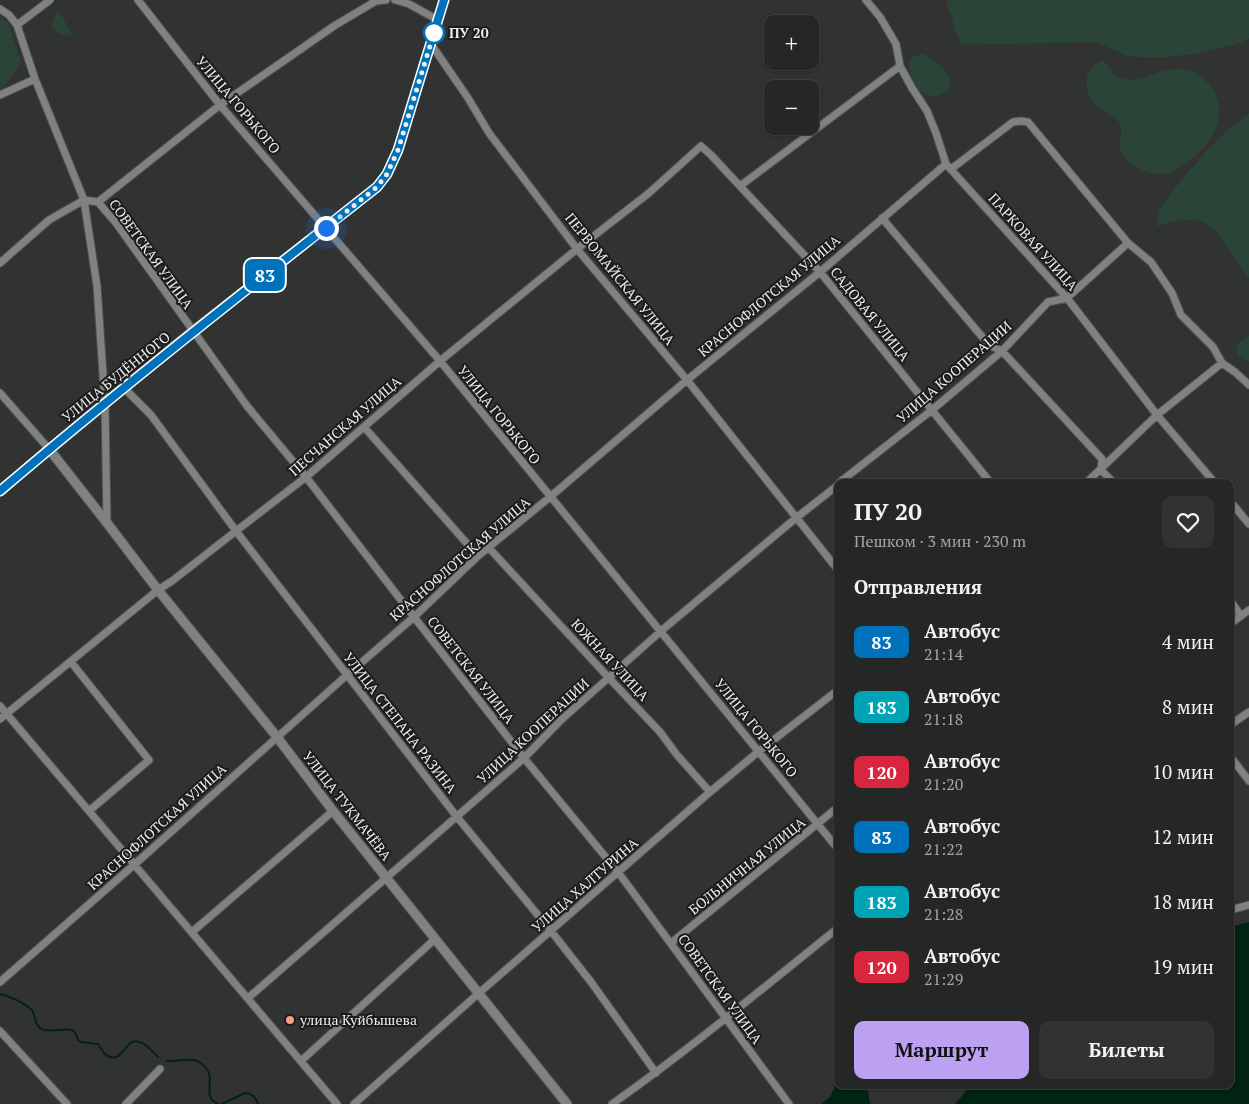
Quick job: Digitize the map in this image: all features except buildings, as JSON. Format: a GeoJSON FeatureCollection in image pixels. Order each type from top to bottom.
{"type":"FeatureCollection","features":[{"type":"Feature","properties":{"kind":"street"},"geometry":{"type":"LineString","coordinates":[[17,25],[50,0]]}},
{"type":"Feature","properties":{"kind":"street","name":"УЛИЦА ГОРЬКОГО"},"geometry":{"type":"LineString","coordinates":[[138,0],[220,106],[440,361],[834,844]]}},
{"type":"Feature","properties":{"kind":"street"},"geometry":{"type":"LineString","coordinates":[[0,263],[49,220],[84,200],[98,202],[220,106],[334,26],[376,1],[386,0]]}},
{"type":"Feature","properties":{"kind":"street"},"geometry":{"type":"LineString","coordinates":[[395,0],[409,4],[438,20]]}},
{"type":"Feature","properties":{"kind":"street","name":"УЛИЦА БУДЁННОГО"},"geometry":{"type":"LineString","coordinates":[[0,491],[193,332],[377,187],[387,174],[398,150],[444,0]]}},
{"type":"Feature","properties":{"kind":"street","name":"ПАРКОВАЯ УЛИЦА"},"geometry":{"type":"LineString","coordinates":[[866,0],[880,17],[896,44],[900,66],[927,111],[948,167],[1066,298],[1157,416],[1211,479]]}},
{"type":"Feature","properties":{"kind":"street"},"geometry":{"type":"LineString","coordinates":[[0,9],[9,15],[17,25],[35,79],[84,200],[97,286],[105,404],[108,523]]}},
{"type":"Feature","properties":{"kind":"street","name":"ПЕРВОМАЙСКАЯ УЛИЦА"},"geometry":{"type":"LineString","coordinates":[[431,44],[468,98],[489,133],[577,249],[687,380],[834,565]]}},
{"type":"Feature","properties":{"kind":"street"},"geometry":{"type":"LineString","coordinates":[[740,186],[900,66]]}},
{"type":"Feature","properties":{"kind":"street"},"geometry":{"type":"LineString","coordinates":[[0,95],[35,79]]}},
{"type":"Feature","properties":{"kind":"street","name":"КРАСНОФЛОТСКАЯ УЛИЦА"},"geometry":{"type":"LineString","coordinates":[[0,982],[414,617],[478,556],[687,380],[820,272],[882,218],[948,167],[1013,122],[1028,122],[1128,243]]}},
{"type":"Feature","properties":{"kind":"street","name":"ПЕСЧАНСКАЯ УЛИЦА"},"geometry":{"type":"LineString","coordinates":[[0,719],[158,590],[306,477],[440,361],[649,193],[701,146]]}},
{"type":"Feature","properties":{"kind":"street","name":"САДОВАЯ УЛИЦА"},"geometry":{"type":"LineString","coordinates":[[701,146],[820,272],[988,479]]}},
{"type":"Feature","properties":{"kind":"street","name":"СОВЕТСКАЯ УЛИЦА"},"geometry":{"type":"LineString","coordinates":[[98,202],[116,223],[247,406],[306,477],[524,758],[618,872],[789,1104]]}},
{"type":"Feature","properties":{"kind":"street"},"geometry":{"type":"LineString","coordinates":[[882,218],[989,345],[1002,351],[1102,459],[1102,470],[1110,479]]}},
{"type":"Feature","properties":{"kind":"street"},"geometry":{"type":"LineString","coordinates":[[1128,243],[1151,262],[1172,293],[1181,315],[1213,347],[1222,363],[1236,372],[1249,386]]}},
{"type":"Feature","properties":{"kind":"street","name":"УЛИЦА КООПЕРАЦИИ"},"geometry":{"type":"LineString","coordinates":[[845,479],[1002,351],[1048,302],[1066,298],[1128,243]]}},
{"type":"Feature","properties":{"kind":"street"},"geometry":{"type":"LineString","coordinates":[[1091,479],[1157,416],[1222,363]]}},
{"type":"Feature","properties":{"kind":"street","name":"УЛИЦА СТЕПАНА РАЗИНА"},"geometry":{"type":"LineString","coordinates":[[124,388],[151,415],[236,531],[457,817],[591,982],[656,1073]]}},
{"type":"Feature","properties":{"kind":"street","name":"УЛИЦА ТУКМАЧЁВА"},"geometry":{"type":"LineString","coordinates":[[0,393],[49,449],[158,590],[277,737],[333,811],[567,1104]]}},
{"type":"Feature","properties":{"kind":"street"},"geometry":{"type":"LineString","coordinates":[[364,427],[478,556]]}},
{"type":"Feature","properties":{"kind":"street","name":"УЛИЦА КООПЕРАЦИИ"},"geometry":{"type":"LineString","coordinates":[[248,998],[524,758],[560,721],[660,631],[834,488]]}},
{"type":"Feature","properties":{"kind":"street"},"geometry":{"type":"LineString","coordinates":[[1234,506],[1249,524]]}},
{"type":"Feature","properties":{"kind":"street","name":"ЮЖНАЯ УЛИЦА"},"geometry":{"type":"LineString","coordinates":[[489,548],[660,732],[710,792]]}},
{"type":"Feature","properties":{"kind":"street"},"geometry":{"type":"LineString","coordinates":[[1234,606],[1241,616]]}},
{"type":"Feature","properties":{"kind":"street"},"geometry":{"type":"LineString","coordinates":[[1234,621],[1249,610]]}},
{"type":"Feature","properties":{"kind":"street"},"geometry":{"type":"LineString","coordinates":[[71,662],[148,760],[89,811]]}},
{"type":"Feature","properties":{"kind":"street","name":"УЛИЦА ХАЛТУРИНА"},"geometry":{"type":"LineString","coordinates":[[354,1104],[710,792],[834,693]]}},
{"type":"Feature","properties":{"kind":"street"},"geometry":{"type":"LineString","coordinates":[[0,706],[337,1104]]}},
{"type":"Feature","properties":{"kind":"street"},"geometry":{"type":"LineString","coordinates":[[1234,722],[1249,712]]}},
{"type":"Feature","properties":{"kind":"street"},"geometry":{"type":"LineString","coordinates":[[1234,761],[1249,782]]}},
{"type":"Feature","properties":{"kind":"street","name":"БОЛЬНИЧНАЯ УЛИЦА"},"geometry":{"type":"LineString","coordinates":[[671,943],[834,810]]}},
{"type":"Feature","properties":{"kind":"street"},"geometry":{"type":"LineString","coordinates":[[192,932],[333,811]]}},
{"type":"Feature","properties":{"kind":"street"},"geometry":{"type":"LineString","coordinates":[[1234,909],[1249,904]]}},
{"type":"Feature","properties":{"kind":"street"},"geometry":{"type":"LineString","coordinates":[[612,1104],[656,1073],[727,1018],[834,931]]}},
{"type":"Feature","properties":{"kind":"street"},"geometry":{"type":"LineString","coordinates":[[301,1061],[435,939]]}},
{"type":"Feature","properties":{"kind":"street"},"geometry":{"type":"LineString","coordinates":[[0,1031],[67,1104]]}},
{"type":"Feature","properties":{"kind":"street"},"geometry":{"type":"LineString","coordinates":[[126,1104],[160,1069]]}},
{"type":"Feature","properties":{"kind":"shaded area"},"geometry":{"type":"Polygon","coordinates":[[[947,0],[1249,0],[1249,39],[1193,54],[1155,58],[1127,56],[1096,42],[962,45],[954,30],[947,0]]]}},
{"type":"Feature","properties":{"kind":"shaded area"},"geometry":{"type":"Polygon","coordinates":[[[56,13],[62,16],[73,36],[60,34],[51,27],[56,13]]]}},
{"type":"Feature","properties":{"kind":"shaded area"},"geometry":{"type":"Polygon","coordinates":[[[0,17],[8,22],[21,63],[3,88],[0,89],[0,17]]]}},
{"type":"Feature","properties":{"kind":"shaded area"},"geometry":{"type":"Polygon","coordinates":[[[922,54],[941,67],[948,76],[949,87],[942,94],[931,96],[919,89],[914,81],[910,72],[909,62],[915,56],[922,54]]]}},
{"type":"Feature","properties":{"kind":"shaded area"},"geometry":{"type":"Polygon","coordinates":[[[1102,60],[1113,73],[1119,78],[1124,79],[1132,80],[1173,69],[1191,71],[1203,78],[1216,95],[1219,105],[1219,116],[1216,126],[1205,146],[1188,162],[1177,170],[1168,173],[1150,173],[1127,160],[1121,149],[1121,130],[1118,121],[1112,115],[1094,105],[1087,89],[1086,83],[1089,72],[1102,60]]]}},
{"type":"Feature","properties":{"kind":"shaded area"},"geometry":{"type":"Polygon","coordinates":[[[1249,113],[1249,278],[1214,229],[1207,224],[1186,220],[1156,226],[1159,210],[1185,175],[1222,135],[1249,113]]]}},
{"type":"Feature","properties":{"kind":"shaded area"},"geometry":{"type":"Polygon","coordinates":[[[1249,335],[1249,362],[1239,356],[1236,345],[1249,335]]]}},
{"type":"Feature","properties":{"kind":"shaded area"},"geometry":{"type":"Polygon","coordinates":[[[1249,922],[1249,1104],[955,1104],[968,1089],[1234,1089],[1234,926],[1249,922]]]}},
{"type":"Feature","properties":{"kind":"shaded area"},"geometry":{"type":"Polygon","coordinates":[[[834,1088],[868,1089],[870,1104],[821,1104],[830,1097],[834,1088]]]}},
{"type":"Feature","properties":{"kind":"waterway"},"geometry":{"type":"LineString","coordinates":[[0,995],[2,994],[14,999],[31,1009],[37,1025],[41,1029],[72,1031],[81,1042],[98,1044],[108,1056],[114,1058],[118,1056],[128,1045],[137,1041],[146,1045],[158,1057]]}},
{"type":"Feature","properties":{"kind":"waterway"},"geometry":{"type":"LineString","coordinates":[[167,1061],[196,1060],[201,1063],[210,1076],[210,1096],[218,1104]]}},
{"type":"Feature","properties":{"kind":"waterway"},"geometry":{"type":"LineString","coordinates":[[222,1104],[245,1093],[253,1096],[258,1104]]}},
{"type":"Feature","properties":{"kind":"bus line","name":"83"},"geometry":{"type":"LineString","coordinates":[[0,491],[193,332],[377,187],[387,174],[398,150],[444,0]]}},
{"type":"Feature","properties":{"kind":"place","name":"ПУ 20"},"geometry":{"type":"Point","coordinates":[434,33]}},
{"type":"Feature","properties":{"kind":"place","name":"улица Куйбышева"},"geometry":{"type":"Point","coordinates":[290,1020]}},
{"type":"Feature","properties":{"kind":"route"},"geometry":{"type":"LineString","coordinates":[[326,228],[377,187],[387,174],[398,150],[434,33]]}}]}
